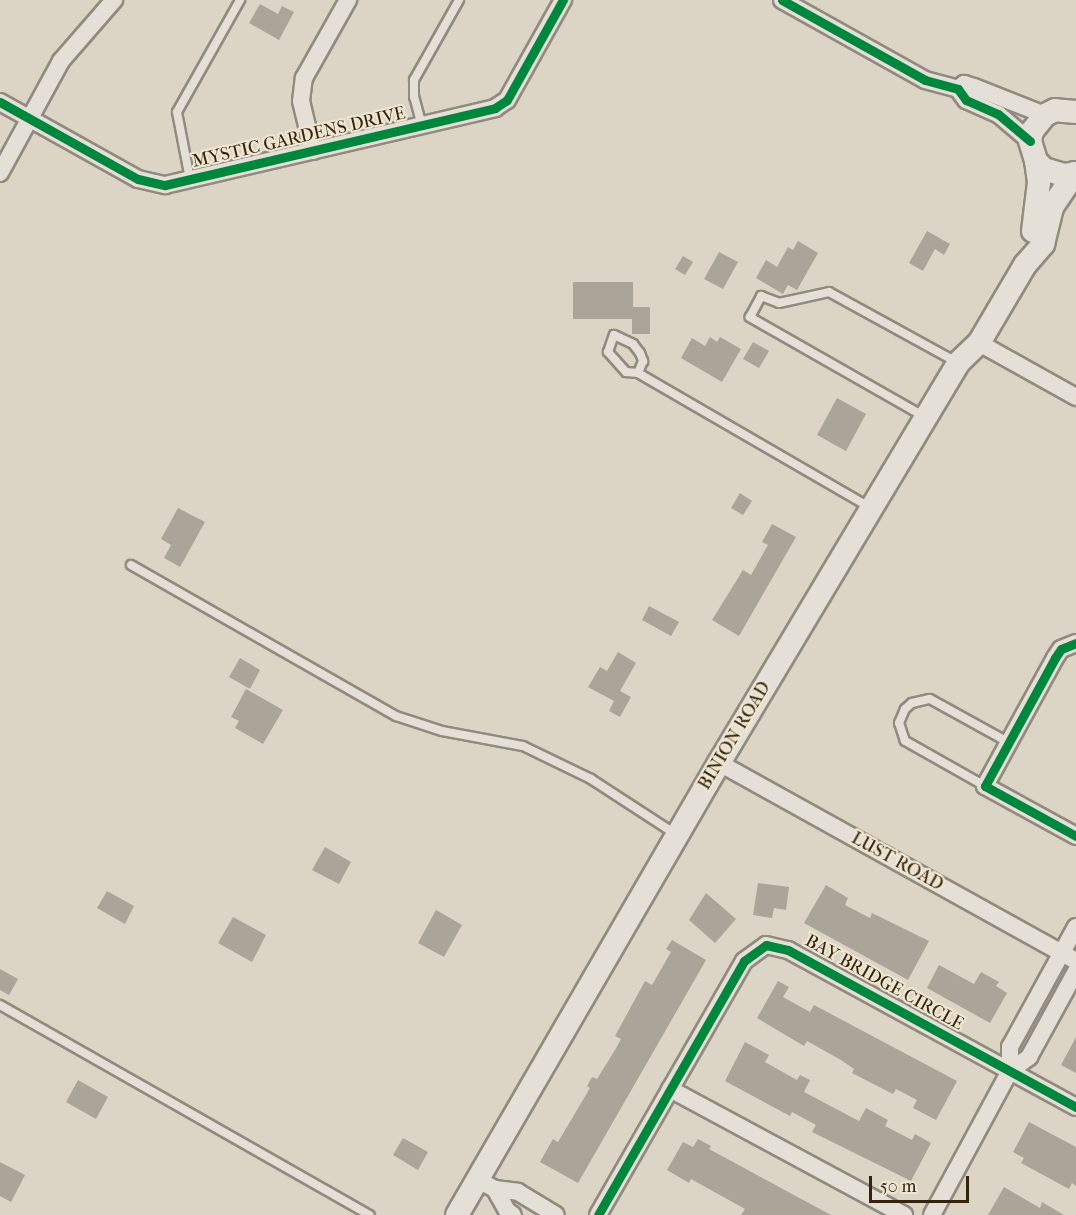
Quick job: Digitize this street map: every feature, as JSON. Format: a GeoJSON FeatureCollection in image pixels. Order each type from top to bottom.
{"type":"FeatureCollection","features":[{"type":"Feature","properties":{"kind":"main road"},"geometry":{"type":"LineString","coordinates":[[1066,111],[1038,122],[1033,151],[1053,174],[1076,173]]}},
{"type":"Feature","properties":{"kind":"main road","name":"BINION ROAD"},"geometry":{"type":"LineString","coordinates":[[1025,265],[1037,207],[1033,151]]}},
{"type":"Feature","properties":{"kind":"main road","name":"BINION ROAD"},"geometry":{"type":"LineString","coordinates":[[457,1215],[487,1184],[677,835],[958,363],[979,343],[1025,265],[1043,244],[1055,200],[1076,173]]}},
{"type":"Feature","properties":{"kind":"street"},"geometry":{"type":"LineString","coordinates":[[0,173],[61,61],[114,0]]}},
{"type":"Feature","properties":{"kind":"street"},"geometry":{"type":"LineString","coordinates":[[313,151],[301,101],[304,78],[348,0]]}},
{"type":"Feature","properties":{"kind":"street","name":"MYSTIC GARDENS DRIVE"},"geometry":{"type":"LineString","coordinates":[[0,102],[138,179],[165,185],[482,112],[507,100],[563,0]]}},
{"type":"Feature","properties":{"kind":"street"},"geometry":{"type":"LineString","coordinates":[[782,0],[925,80],[958,88],[966,100],[998,114],[1033,151]]}},
{"type":"Feature","properties":{"kind":"street"},"geometry":{"type":"LineString","coordinates":[[958,88],[964,84],[1066,111]]}},
{"type":"Feature","properties":{"kind":"street"},"geometry":{"type":"LineString","coordinates":[[979,343],[1076,397]]}},
{"type":"Feature","properties":{"kind":"street"},"geometry":{"type":"LineString","coordinates":[[1076,643],[1061,649],[985,786],[1076,836]]}},
{"type":"Feature","properties":{"kind":"street","name":"LUST ROAD"},"geometry":{"type":"LineString","coordinates":[[719,763],[1069,958]]}},
{"type":"Feature","properties":{"kind":"street"},"geometry":{"type":"LineString","coordinates":[[1010,1071],[1010,1047],[1069,958],[1076,927]]}},
{"type":"Feature","properties":{"kind":"street","name":"BAY BRIDGE CIRCLE"},"geometry":{"type":"LineString","coordinates":[[598,1215],[744,961],[766,945],[788,950],[1076,1107]]}},
{"type":"Feature","properties":{"kind":"street"},"geometry":{"type":"LineString","coordinates":[[932,1215],[1010,1071],[1029,1057],[1076,971]]}},
{"type":"Feature","properties":{"kind":"street"},"geometry":{"type":"LineString","coordinates":[[670,1089],[904,1215]]}},
{"type":"Feature","properties":{"kind":"street"},"geometry":{"type":"LineString","coordinates":[[487,1184],[507,1211],[513,1215]]}},
{"type":"Feature","properties":{"kind":"street"},"geometry":{"type":"LineString","coordinates":[[487,1184],[518,1192],[556,1215]]}},
{"type":"Feature","properties":{"kind":"lane"},"geometry":{"type":"LineString","coordinates":[[190,179],[177,112],[240,0]]}},
{"type":"Feature","properties":{"kind":"lane"},"geometry":{"type":"LineString","coordinates":[[422,126],[414,97],[414,80],[459,0]]}},
{"type":"Feature","properties":{"kind":"lane"},"geometry":{"type":"LineString","coordinates":[[926,417],[750,317],[761,296],[780,303],[829,292],[958,363]]}},
{"type":"Feature","properties":{"kind":"lane"},"geometry":{"type":"LineString","coordinates":[[638,373],[643,361],[640,353],[633,344],[614,335],[608,343],[608,352],[626,372],[638,373],[871,508]]}},
{"type":"Feature","properties":{"kind":"lane"},"geometry":{"type":"LineString","coordinates":[[132,565],[396,716],[417,725],[523,746],[591,779],[677,835]]}},
{"type":"Feature","properties":{"kind":"lane"},"geometry":{"type":"LineString","coordinates":[[985,786],[905,741],[898,723],[905,709],[919,700],[930,699],[1008,742]]}},
{"type":"Feature","properties":{"kind":"lane"},"geometry":{"type":"LineString","coordinates":[[0,1005],[370,1215]]}},
{"type":"Feature","properties":{"kind":"building"},"geometry":{"type":"Polygon","coordinates":[[[260,4],[278,14],[282,6],[294,12],[279,40],[249,23],[260,4]]]}},
{"type":"Feature","properties":{"kind":"building"},"geometry":{"type":"Polygon","coordinates":[[[927,231],[950,244],[944,255],[935,249],[923,271],[909,263],[927,231]]]}},
{"type":"Feature","properties":{"kind":"building"},"geometry":{"type":"Polygon","coordinates":[[[798,241],[818,253],[797,290],[788,285],[783,294],[756,278],[766,260],[777,267],[788,247],[793,250],[798,241]]]}},
{"type":"Feature","properties":{"kind":"building"},"geometry":{"type":"Polygon","coordinates":[[[719,252],[738,262],[723,289],[704,279],[719,252]]]}},
{"type":"Feature","properties":{"kind":"building"},"geometry":{"type":"Polygon","coordinates":[[[683,256],[693,262],[685,275],[675,269],[683,256]]]}},
{"type":"Feature","properties":{"kind":"building"},"geometry":{"type":"Polygon","coordinates":[[[573,282],[633,282],[633,307],[650,307],[650,334],[632,334],[632,319],[573,319],[573,282]]]}},
{"type":"Feature","properties":{"kind":"building"},"geometry":{"type":"Polygon","coordinates":[[[710,337],[717,342],[720,337],[741,349],[722,382],[681,358],[692,338],[705,346],[710,337]]]}},
{"type":"Feature","properties":{"kind":"building"},"geometry":{"type":"Polygon","coordinates":[[[753,342],[769,351],[759,368],[743,359],[753,342]]]}},
{"type":"Feature","properties":{"kind":"building"},"geometry":{"type":"Polygon","coordinates":[[[837,398],[866,414],[846,451],[817,435],[837,398]]]}},
{"type":"Feature","properties":{"kind":"building"},"geometry":{"type":"Polygon","coordinates":[[[740,493],[752,501],[743,515],[731,508],[740,493]]]}},
{"type":"Feature","properties":{"kind":"building"},"geometry":{"type":"Polygon","coordinates":[[[178,508],[205,522],[180,567],[164,558],[171,545],[161,539],[178,508]]]}},
{"type":"Feature","properties":{"kind":"building"},"geometry":{"type":"Polygon","coordinates":[[[772,524],[796,537],[739,636],[712,620],[743,570],[751,575],[768,545],[762,542],[772,524]]]}},
{"type":"Feature","properties":{"kind":"building"},"geometry":{"type":"Polygon","coordinates":[[[649,606],[679,622],[671,636],[642,620],[649,606]]]}},
{"type":"Feature","properties":{"kind":"building"},"geometry":{"type":"Polygon","coordinates":[[[618,652],[636,663],[620,691],[631,697],[620,717],[609,711],[614,701],[588,687],[600,667],[607,671],[618,652]]]}},
{"type":"Feature","properties":{"kind":"building"},"geometry":{"type":"Polygon","coordinates":[[[240,658],[260,670],[250,689],[229,677],[240,658]]]}},
{"type":"Feature","properties":{"kind":"building"},"geometry":{"type":"Polygon","coordinates":[[[246,689],[283,710],[263,744],[235,728],[239,721],[231,717],[246,689]]]}},
{"type":"Feature","properties":{"kind":"building"},"geometry":{"type":"Polygon","coordinates":[[[325,847],[351,862],[339,884],[312,870],[325,847]]]}},
{"type":"Feature","properties":{"kind":"building"},"geometry":{"type":"Polygon","coordinates":[[[758,883],[789,887],[786,910],[774,908],[772,918],[753,915],[758,883]]]}},
{"type":"Feature","properties":{"kind":"building"},"geometry":{"type":"Polygon","coordinates":[[[826,885],[848,898],[845,905],[870,918],[872,913],[929,941],[908,980],[804,923],[826,885]]]}},
{"type":"Feature","properties":{"kind":"building"},"geometry":{"type":"Polygon","coordinates":[[[107,891],[134,906],[125,924],[97,908],[107,891]]]}},
{"type":"Feature","properties":{"kind":"building"},"geometry":{"type":"Polygon","coordinates":[[[706,893],[736,919],[715,943],[689,920],[706,893]]]}},
{"type":"Feature","properties":{"kind":"building"},"geometry":{"type":"Polygon","coordinates":[[[436,910],[462,925],[444,957],[418,943],[436,910]]]}},
{"type":"Feature","properties":{"kind":"building"},"geometry":{"type":"Polygon","coordinates":[[[233,917],[266,935],[252,962],[218,943],[233,917]]]}},
{"type":"Feature","properties":{"kind":"building"},"geometry":{"type":"Polygon","coordinates":[[[672,940],[706,960],[578,1183],[540,1162],[553,1139],[558,1142],[590,1088],[587,1086],[592,1077],[597,1079],[615,1050],[621,1039],[615,1036],[645,981],[652,985],[671,952],[666,949],[672,940]]]}},
{"type":"Feature","properties":{"kind":"building"},"geometry":{"type":"Polygon","coordinates":[[[939,965],[974,984],[981,972],[999,982],[996,986],[1007,993],[990,1023],[927,988],[939,965]]]}},
{"type":"Feature","properties":{"kind":"building"},"geometry":{"type":"Polygon","coordinates":[[[0,969],[18,979],[9,995],[0,990],[0,969]]]}},
{"type":"Feature","properties":{"kind":"building"},"geometry":{"type":"Polygon","coordinates":[[[778,981],[789,987],[783,997],[810,1012],[814,1005],[957,1081],[936,1120],[913,1108],[917,1100],[896,1089],[893,1094],[852,1073],[854,1069],[841,1060],[807,1041],[804,1046],[757,1018],[778,981]]]}},
{"type":"Feature","properties":{"kind":"building"},"geometry":{"type":"Polygon","coordinates":[[[1076,1037],[1076,1073],[1061,1065],[1076,1037]]]}},
{"type":"Feature","properties":{"kind":"building"},"geometry":{"type":"Polygon","coordinates":[[[745,1042],[769,1055],[765,1062],[797,1080],[800,1075],[810,1080],[804,1092],[859,1121],[866,1108],[888,1120],[885,1126],[912,1140],[915,1134],[931,1143],[911,1181],[812,1132],[816,1125],[792,1112],[790,1116],[725,1081],[745,1042]]]}},
{"type":"Feature","properties":{"kind":"building"},"geometry":{"type":"Polygon","coordinates":[[[78,1080],[108,1097],[96,1119],[66,1102],[78,1080]]]}},
{"type":"Feature","properties":{"kind":"building"},"geometry":{"type":"Polygon","coordinates":[[[1029,1122],[1076,1147],[1076,1186],[1072,1183],[1069,1189],[1021,1163],[1024,1158],[1013,1152],[1029,1122]]]}},
{"type":"Feature","properties":{"kind":"building"},"geometry":{"type":"Polygon","coordinates":[[[403,1138],[428,1152],[418,1170],[393,1155],[403,1138]]]}},
{"type":"Feature","properties":{"kind":"building"},"geometry":{"type":"Polygon","coordinates":[[[698,1139],[711,1146],[709,1149],[831,1215],[741,1215],[745,1209],[691,1179],[689,1183],[667,1170],[683,1142],[693,1147],[698,1139]]]}},
{"type":"Feature","properties":{"kind":"building"},"geometry":{"type":"Polygon","coordinates":[[[0,1162],[25,1175],[11,1202],[0,1196],[0,1162]]]}},
{"type":"Feature","properties":{"kind":"building"},"geometry":{"type":"Polygon","coordinates":[[[1004,1187],[1040,1208],[1042,1202],[1064,1215],[988,1215],[1004,1187]]]}},
{"type":"Feature","properties":{"kind":"cycle path"},"geometry":{"type":"LineString","coordinates":[[0,102],[138,179],[165,185],[495,108],[507,100],[563,0]]}},
{"type":"Feature","properties":{"kind":"cycle path"},"geometry":{"type":"LineString","coordinates":[[782,0],[925,80],[958,89],[966,100],[998,114],[1030,141]]}},
{"type":"Feature","properties":{"kind":"cycle path"},"geometry":{"type":"LineString","coordinates":[[1076,643],[1061,649],[1055,658],[985,786],[1076,836]]}},
{"type":"Feature","properties":{"kind":"cycle path"},"geometry":{"type":"LineString","coordinates":[[598,1215],[744,961],[766,945],[788,950],[1076,1107]]}}]}
